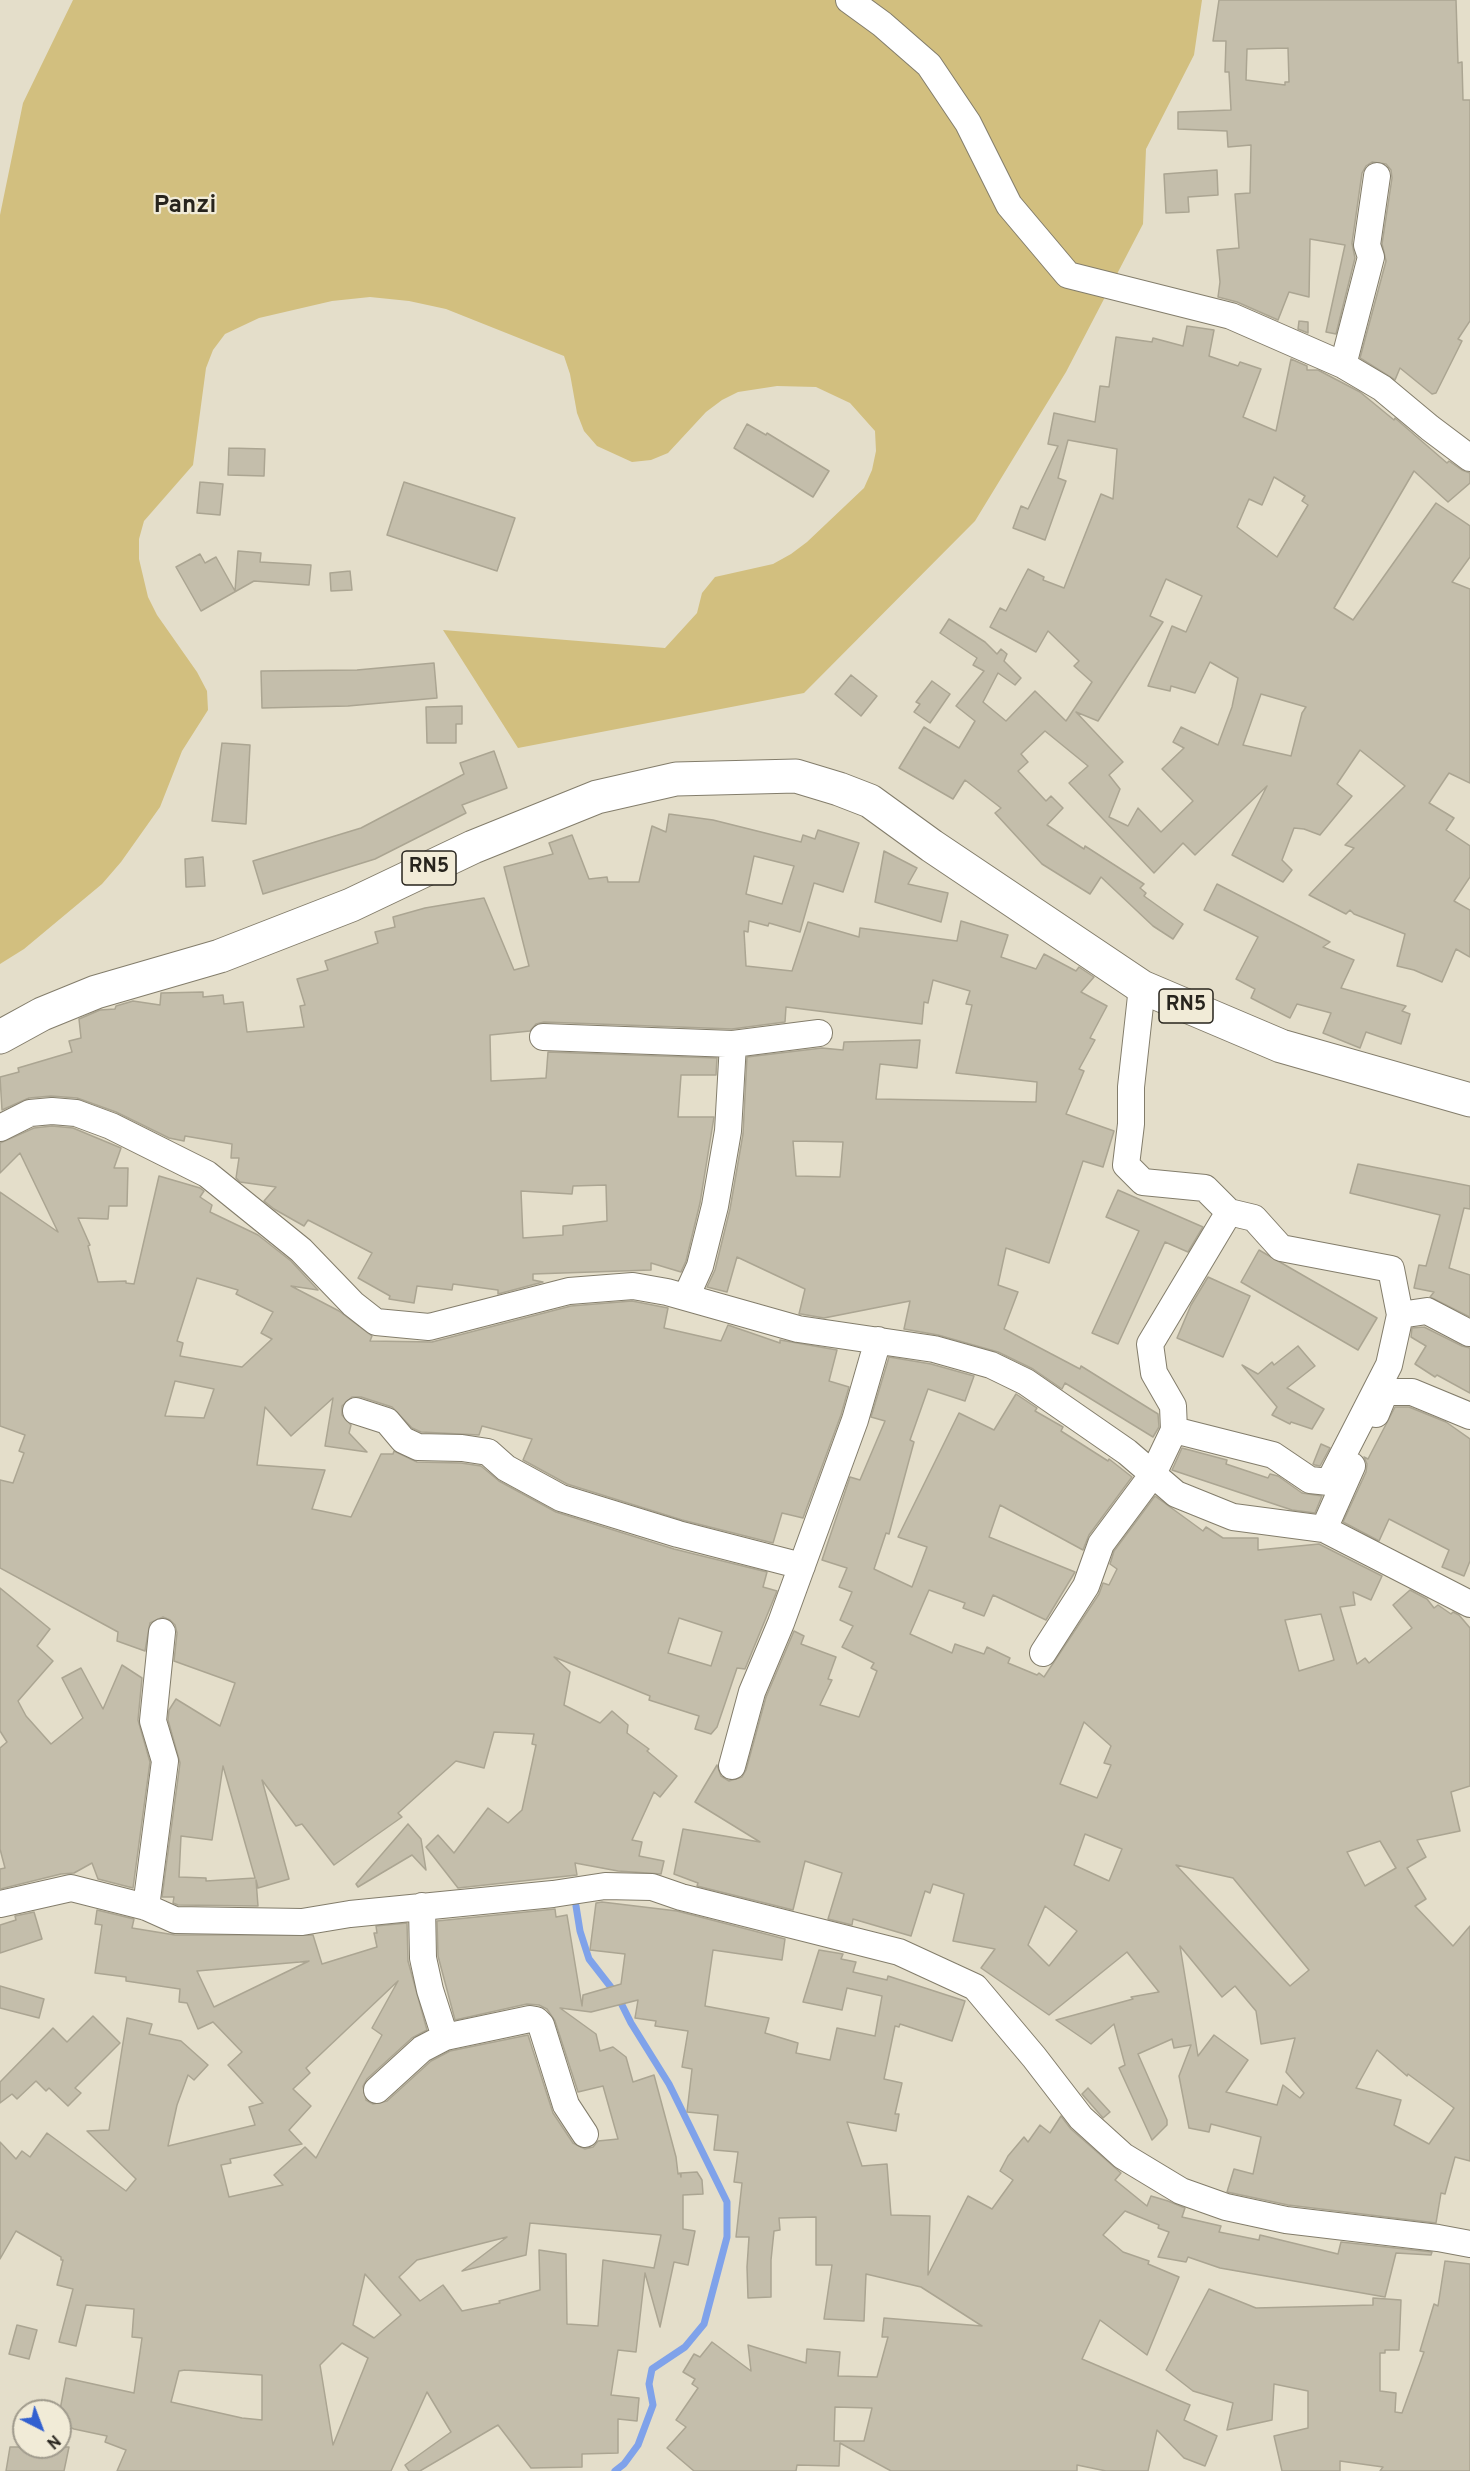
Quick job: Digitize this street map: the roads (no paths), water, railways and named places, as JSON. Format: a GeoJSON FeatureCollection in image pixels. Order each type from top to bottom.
{"type":"FeatureCollection","features":[{"type":"Feature","properties":{"kind":"highway","name":"RN5"},"geometry":{"type":"LineString","coordinates":[[0,1037],[42,1014],[96,992],[220,956],[351,905],[474,847],[597,797],[676,779],[796,776],[870,801],[932,846],[1143,987],[1281,1047],[1470,1100]]}},
{"type":"Feature","properties":{"kind":"street"},"geometry":{"type":"LineString","coordinates":[[849,0],[882,24],[929,65],[968,123],[1009,205],[1068,275],[1231,316],[1342,365],[1382,388],[1470,458]]}},
{"type":"Feature","properties":{"kind":"street"},"geometry":{"type":"LineString","coordinates":[[1342,365],[1371,257],[1367,245],[1377,176]]}},
{"type":"Feature","properties":{"kind":"street"},"geometry":{"type":"LineString","coordinates":[[1143,987],[1131,1087],[1131,1124],[1126,1165],[1143,1182],[1205,1188],[1228,1212],[1254,1218],[1281,1248],[1391,1269],[1400,1315],[1389,1365],[1329,1482],[1310,1480],[1273,1455],[1174,1430]]}},
{"type":"Feature","properties":{"kind":"street"},"geometry":{"type":"LineString","coordinates":[[543,1037],[733,1044],[819,1033]]}},
{"type":"Feature","properties":{"kind":"street"},"geometry":{"type":"LineString","coordinates":[[686,1297],[700,1266],[715,1206],[728,1131],[733,1044]]}},
{"type":"Feature","properties":{"kind":"street"},"geometry":{"type":"LineString","coordinates":[[0,1128],[30,1113],[52,1111],[76,1113],[111,1126],[207,1174],[301,1250],[352,1304],[376,1322],[429,1327],[569,1291],[633,1286],[686,1297],[798,1329],[924,1347],[991,1365],[1026,1382],[1127,1452],[1176,1494],[1233,1517],[1324,1529],[1470,1604]]}},
{"type":"Feature","properties":{"kind":"street"},"geometry":{"type":"LineString","coordinates":[[1043,1653],[1086,1586],[1101,1544],[1153,1474],[1174,1430],[1173,1406],[1154,1373],[1150,1344],[1228,1212]]}},
{"type":"Feature","properties":{"kind":"street"},"geometry":{"type":"LineString","coordinates":[[1400,1315],[1427,1311],[1469,1333]]}},
{"type":"Feature","properties":{"kind":"street"},"geometry":{"type":"LineString","coordinates":[[732,1766],[752,1692],[802,1566],[855,1420],[878,1340]]}},
{"type":"Feature","properties":{"kind":"street"},"geometry":{"type":"LineString","coordinates":[[1324,1529],[1386,1392],[1412,1392],[1470,1416]]}},
{"type":"Feature","properties":{"kind":"street"},"geometry":{"type":"LineString","coordinates":[[356,1412],[387,1421],[403,1440],[418,1447],[462,1448],[488,1452],[506,1468],[561,1498],[678,1534],[802,1566]]}},
{"type":"Feature","properties":{"kind":"street"},"geometry":{"type":"LineString","coordinates":[[146,1907],[165,1761],[153,1721],[162,1632]]}},
{"type":"Feature","properties":{"kind":"street"},"geometry":{"type":"LineString","coordinates":[[0,1904],[71,1888],[146,1907],[175,1920],[302,1922],[350,1914],[605,1886],[652,1887],[681,1897],[899,1952],[975,1988],[1034,2057],[1081,2118],[1123,2156],[1181,2192],[1226,2207],[1286,2220],[1438,2238],[1470,2244]]}},
{"type":"Feature","properties":{"kind":"street"},"geometry":{"type":"LineString","coordinates":[[422,1906],[423,1958],[430,1990],[445,2037]]}},
{"type":"Feature","properties":{"kind":"street"},"geometry":{"type":"LineString","coordinates":[[377,2090],[422,2049],[445,2037],[530,2019],[536,2020],[541,2025],[566,2105],[585,2134]]}},
{"type":"Feature","properties":{"kind":"waterway"},"geometry":{"type":"LineString","coordinates":[[576,1906],[580,1931],[589,1959],[617,1995],[631,2023],[669,2084],[727,2202],[727,2237],[704,2324],[685,2347],[652,2369],[649,2384],[653,2405],[638,2445],[624,2464],[615,2471]]}},
{"type":"Feature","properties":{"kind":"district","name":"Panzi"},"geometry":{"type":"Point","coordinates":[185,207]}}]}
